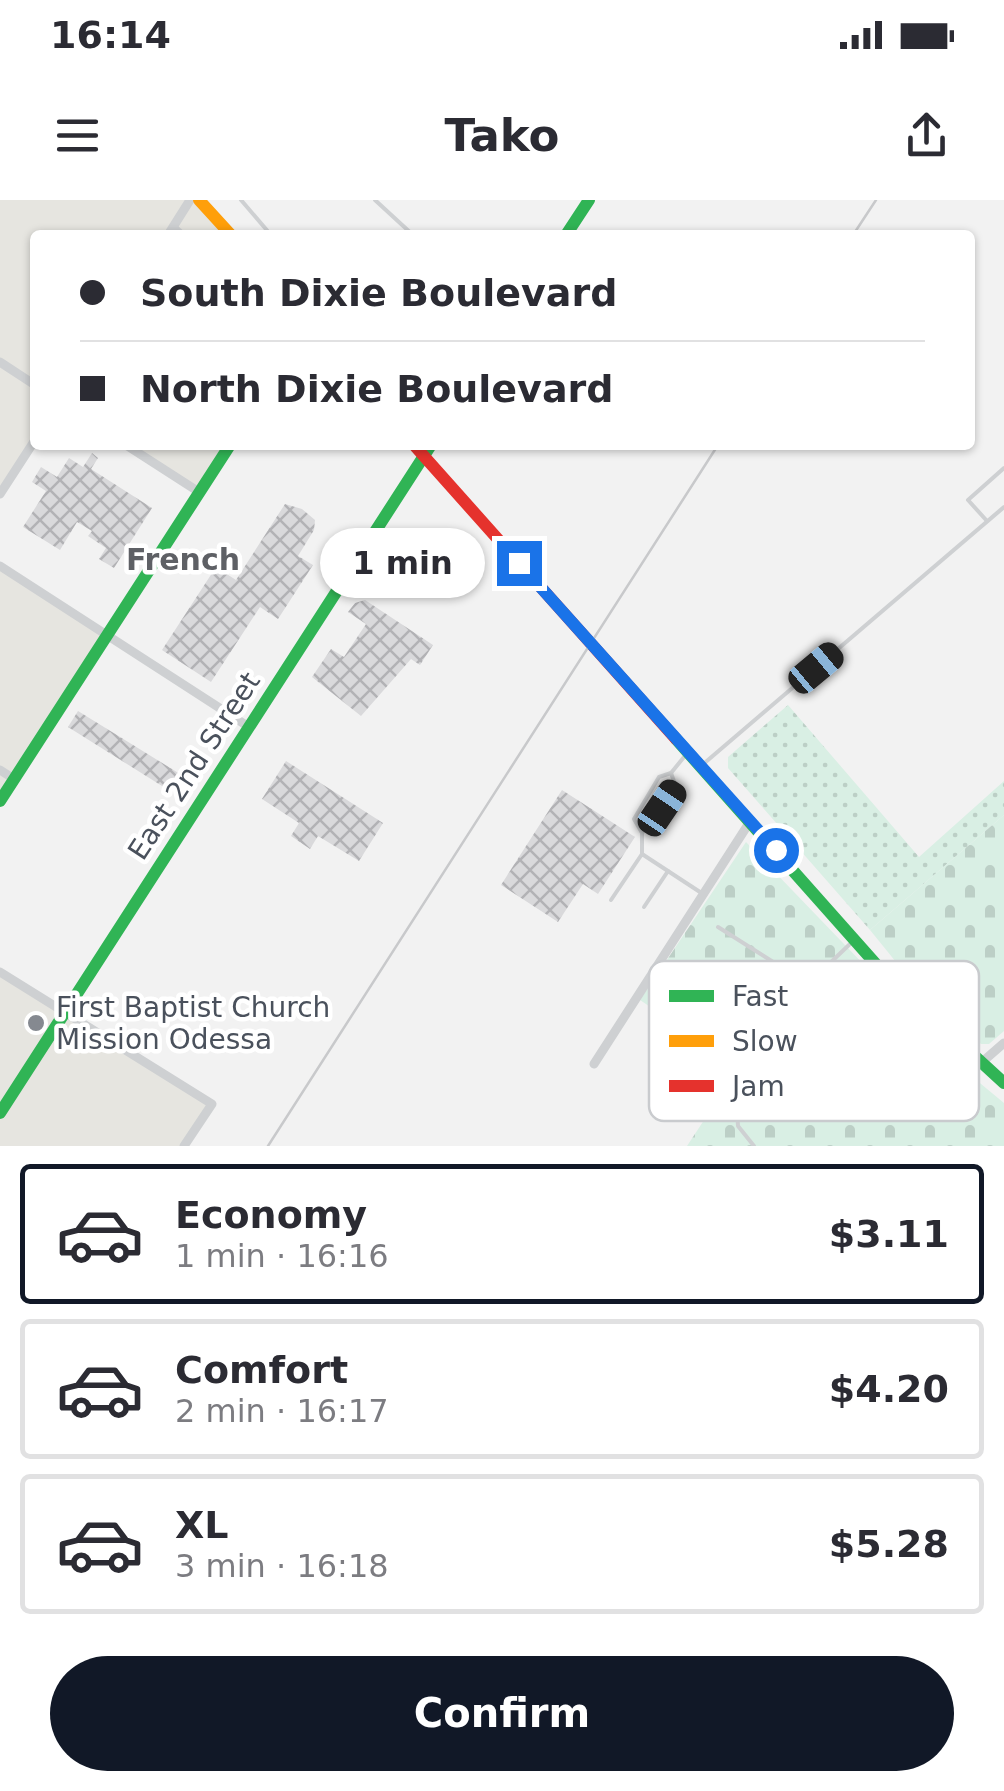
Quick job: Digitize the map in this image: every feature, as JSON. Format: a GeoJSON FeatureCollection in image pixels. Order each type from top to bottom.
{"type":"FeatureCollection","features":[{"type":"Feature","properties":{"kind":"main road"},"geometry":{"type":"LineString","coordinates":[[200,200],[227,230]]}},
{"type":"Feature","properties":{"kind":"main road"},"geometry":{"type":"LineString","coordinates":[[569,230],[588,200]]}},
{"type":"Feature","properties":{"kind":"main road"},"geometry":{"type":"LineString","coordinates":[[0,802],[227,450]]}},
{"type":"Feature","properties":{"kind":"main road"},"geometry":{"type":"LineString","coordinates":[[427,451],[873,961]]}},
{"type":"Feature","properties":{"kind":"main road","name":"East 2nd Street"},"geometry":{"type":"LineString","coordinates":[[0,1113],[427,451]]}},
{"type":"Feature","properties":{"kind":"main road"},"geometry":{"type":"LineString","coordinates":[[981,1063],[1004,1083]]}},
{"type":"Feature","properties":{"kind":"street"},"geometry":{"type":"LineString","coordinates":[[171,230],[190,200]]}},
{"type":"Feature","properties":{"kind":"street"},"geometry":{"type":"LineString","coordinates":[[0,362],[30,382]]}},
{"type":"Feature","properties":{"kind":"street"},"geometry":{"type":"LineString","coordinates":[[0,494],[30,448]]}},
{"type":"Feature","properties":{"kind":"street"},"geometry":{"type":"LineString","coordinates":[[134,450],[199,492]]}},
{"type":"Feature","properties":{"kind":"street"},"geometry":{"type":"LineString","coordinates":[[0,566],[249,727]]}},
{"type":"Feature","properties":{"kind":"street"},"geometry":{"type":"LineString","coordinates":[[0,770],[14,779]]}},
{"type":"Feature","properties":{"kind":"street"},"geometry":{"type":"LineString","coordinates":[[660,961],[751,820]]}},
{"type":"Feature","properties":{"kind":"street"},"geometry":{"type":"LineString","coordinates":[[0,972],[212,1104],[184,1146]]}},
{"type":"Feature","properties":{"kind":"street"},"geometry":{"type":"LineString","coordinates":[[594,1064],[649,978]]}},
{"type":"Feature","properties":{"kind":"street"},"geometry":{"type":"LineString","coordinates":[[981,1063],[1004,1043]]}},
{"type":"Feature","properties":{"kind":"lane"},"geometry":{"type":"LineString","coordinates":[[241,200],[267,230]]}},
{"type":"Feature","properties":{"kind":"lane"},"geometry":{"type":"LineString","coordinates":[[375,200],[408,230]]}},
{"type":"Feature","properties":{"kind":"lane"},"geometry":{"type":"LineString","coordinates":[[174,225],[180,230]]}},
{"type":"Feature","properties":{"kind":"lane"},"geometry":{"type":"LineString","coordinates":[[988,522],[968,500],[1004,468]]}},
{"type":"Feature","properties":{"kind":"lane"},"geometry":{"type":"LineString","coordinates":[[702,766],[1004,507]]}},
{"type":"Feature","properties":{"kind":"lane"},"geometry":{"type":"LineString","coordinates":[[611,900],[642,854],[642,833],[634,820],[659,777],[671,773],[688,751]]}},
{"type":"Feature","properties":{"kind":"lane"},"geometry":{"type":"LineString","coordinates":[[642,833],[676,787],[671,773]]}},
{"type":"Feature","properties":{"kind":"lane"},"geometry":{"type":"LineString","coordinates":[[642,854],[703,894]]}},
{"type":"Feature","properties":{"kind":"lane"},"geometry":{"type":"LineString","coordinates":[[644,907],[668,871]]}},
{"type":"Feature","properties":{"kind":"lane"},"geometry":{"type":"LineString","coordinates":[[718,926],[772,961]]}},
{"type":"Feature","properties":{"kind":"lane"},"geometry":{"type":"LineString","coordinates":[[832,961],[854,940]]}},
{"type":"Feature","properties":{"kind":"lane"},"geometry":{"type":"LineString","coordinates":[[738,1121],[754,1146]]}},
{"type":"Feature","properties":{"kind":"shaded area"},"geometry":{"type":"Polygon","coordinates":[[[0,200],[202,200],[229,230],[30,230],[30,448],[0,494],[0,200]]]}},
{"type":"Feature","properties":{"kind":"shaded area"},"geometry":{"type":"Polygon","coordinates":[[[136,450],[227,450],[199,492],[136,450]]]}},
{"type":"Feature","properties":{"kind":"shaded area"},"geometry":{"type":"Polygon","coordinates":[[[0,566],[106,634],[0,802],[0,566]]]}},
{"type":"Feature","properties":{"kind":"shaded area"},"geometry":{"type":"Polygon","coordinates":[[[0,970],[212,1104],[185,1146],[0,1146],[0,970]]]}},
{"type":"Feature","properties":{"kind":"green space"},"geometry":{"type":"Polygon","coordinates":[[[788,705],[919,857],[1004,781],[1004,815],[870,930],[728,768],[728,757],[788,705]]]}},
{"type":"Feature","properties":{"kind":"green space"},"geometry":{"type":"Polygon","coordinates":[[[1004,815],[1004,1031],[989,1044],[979,1042],[979,961],[895,961],[870,930],[1004,815]]]}},
{"type":"Feature","properties":{"kind":"green space"},"geometry":{"type":"Polygon","coordinates":[[[746,842],[860,961],[666,961],[746,842]]]}},
{"type":"Feature","properties":{"kind":"green space"},"geometry":{"type":"Polygon","coordinates":[[[649,987],[649,1006],[640,1000],[649,987]]]}},
{"type":"Feature","properties":{"kind":"green space"},"geometry":{"type":"Polygon","coordinates":[[[979,1082],[1004,1103],[1004,1146],[687,1146],[703,1121],[979,1121],[979,1082]]]}},
{"type":"Feature","properties":{"kind":"building"},"geometry":{"type":"Polygon","coordinates":[[[92,453],[98,458],[91,469],[152,508],[114,568],[99,559],[106,548],[88,536],[92,531],[77,522],[60,550],[23,527],[46,491],[32,482],[41,467],[57,477],[69,458],[83,467],[92,453]]]}},
{"type":"Feature","properties":{"kind":"building"},"geometry":{"type":"Polygon","coordinates":[[[285,504],[302,509],[315,520],[314,530],[298,556],[313,565],[278,619],[260,607],[211,682],[162,650],[216,567],[236,580],[285,504]]]}},
{"type":"Feature","properties":{"kind":"building"},"geometry":{"type":"Polygon","coordinates":[[[365,600],[433,645],[420,665],[411,659],[361,716],[312,677],[331,649],[344,657],[366,624],[348,612],[355,603],[365,600]]]}},
{"type":"Feature","properties":{"kind":"building"},"geometry":{"type":"Polygon","coordinates":[[[78,711],[180,774],[170,791],[68,727],[78,711]]]}},
{"type":"Feature","properties":{"kind":"building"},"geometry":{"type":"Polygon","coordinates":[[[286,761],[383,823],[359,861],[318,836],[310,849],[291,836],[299,823],[262,799],[286,761]]]}},
{"type":"Feature","properties":{"kind":"building"},"geometry":{"type":"Polygon","coordinates":[[[562,790],[635,837],[598,894],[583,884],[558,922],[501,885],[562,790]]]}},
{"type":"Feature","properties":{"kind":"railway"},"geometry":{"type":"LineString","coordinates":[[856,230],[876,200]]}},
{"type":"Feature","properties":{"kind":"railway"},"geometry":{"type":"LineString","coordinates":[[268,1146],[715,450]]}},
{"type":"Feature","properties":{"kind":"traffic: fast"},"geometry":{"type":"LineString","coordinates":[[569,230],[589,200]]}},
{"type":"Feature","properties":{"kind":"traffic: fast"},"geometry":{"type":"LineString","coordinates":[[0,801],[227,450]]}},
{"type":"Feature","properties":{"kind":"traffic: fast"},"geometry":{"type":"LineString","coordinates":[[0,1113],[428,450]]}},
{"type":"Feature","properties":{"kind":"traffic: fast"},"geometry":{"type":"LineString","coordinates":[[676,739],[873,961]]}},
{"type":"Feature","properties":{"kind":"traffic: fast"},"geometry":{"type":"LineString","coordinates":[[979,1060],[1004,1083]]}},
{"type":"Feature","properties":{"kind":"traffic: slow"},"geometry":{"type":"LineString","coordinates":[[199,200],[226,230]]}},
{"type":"Feature","properties":{"kind":"traffic: jam"},"geometry":{"type":"LineString","coordinates":[[418,450],[676,739]]}},
{"type":"Feature","properties":{"kind":"place","name":"First Baptist Church Mission Odessa"},"geometry":{"type":"Point","coordinates":[36,1023]}},
{"type":"Feature","properties":{"kind":"district","name":"French"},"geometry":{"type":"Point","coordinates":[183,559]}},
{"type":"Feature","properties":{"kind":"route"},"geometry":{"type":"LineString","coordinates":[[519,563],[776,850]]}}]}
